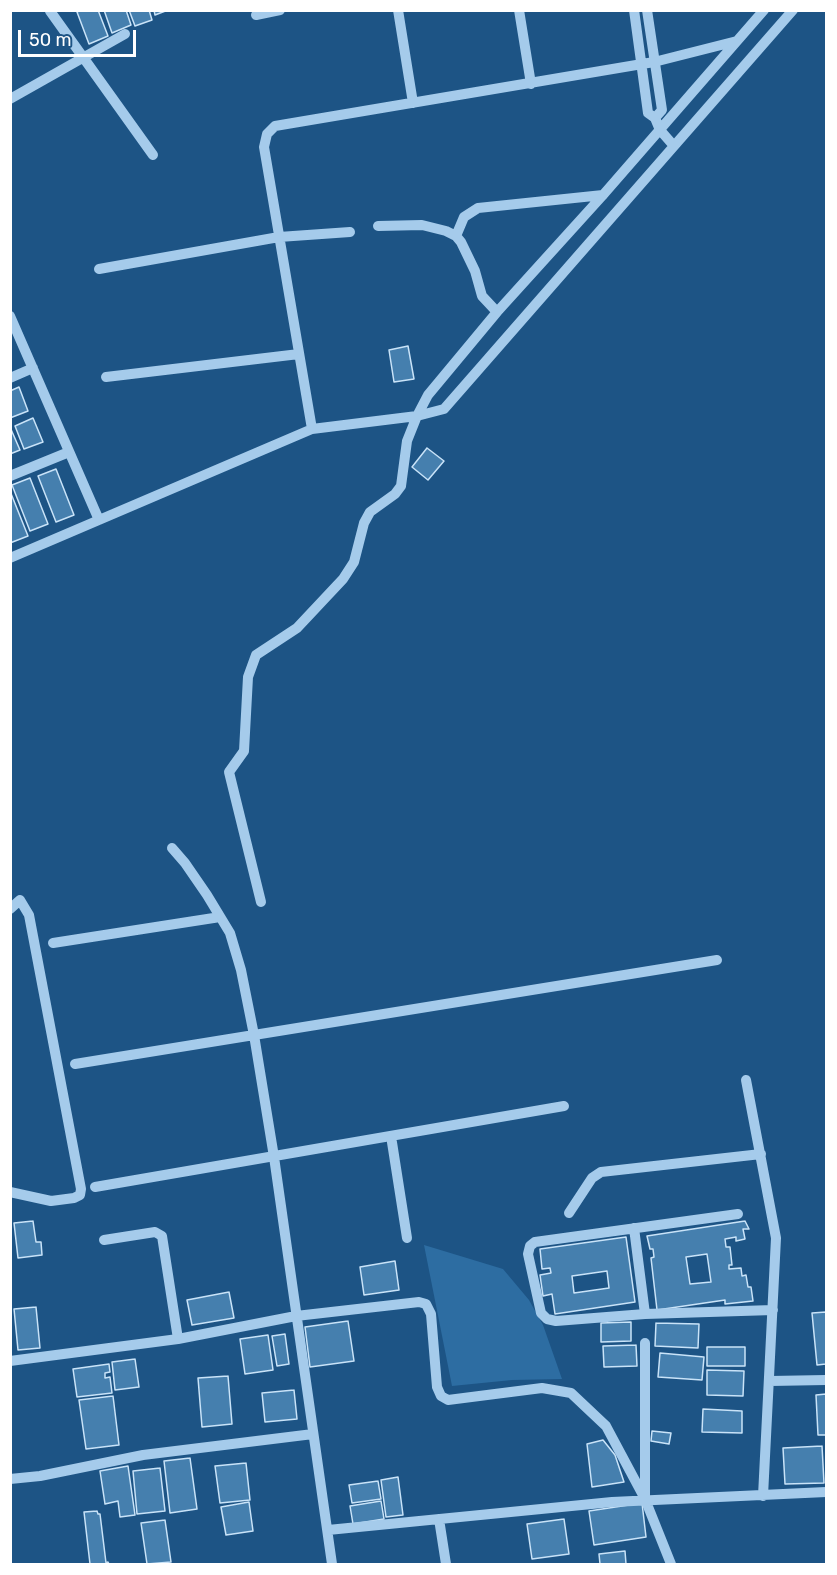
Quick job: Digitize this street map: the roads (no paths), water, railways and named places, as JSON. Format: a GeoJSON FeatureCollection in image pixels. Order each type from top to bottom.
{"type":"FeatureCollection","features":[{"type":"Feature","properties":{"kind":"street"},"geometry":{"type":"LineString","coordinates":[[256,15],[280,10]]}},
{"type":"Feature","properties":{"kind":"street"},"geometry":{"type":"LineString","coordinates":[[398,10],[413,103]]}},
{"type":"Feature","properties":{"kind":"street"},"geometry":{"type":"LineString","coordinates":[[519,10],[531,84]]}},
{"type":"Feature","properties":{"kind":"street"},"geometry":{"type":"LineString","coordinates":[[634,10],[648,113],[655,118],[660,130],[674,146]]}},
{"type":"Feature","properties":{"kind":"street"},"geometry":{"type":"LineString","coordinates":[[646,10],[662,110],[655,118]]}},
{"type":"Feature","properties":{"kind":"street"},"geometry":{"type":"LineString","coordinates":[[261,902],[229,772],[244,750],[247,689],[252,663],[256,655],[297,628],[343,579],[354,561],[364,523],[370,512],[395,494],[401,486],[407,441],[429,395],[497,312],[603,195],[764,10]]}},
{"type":"Feature","properties":{"kind":"street"},"geometry":{"type":"LineString","coordinates":[[10,558],[312,429],[417,416],[444,409],[793,10]]}},
{"type":"Feature","properties":{"kind":"street"},"geometry":{"type":"LineString","coordinates":[[50,11],[153,155]]}},
{"type":"Feature","properties":{"kind":"street"},"geometry":{"type":"LineString","coordinates":[[10,99],[125,34]]}},
{"type":"Feature","properties":{"kind":"street"},"geometry":{"type":"LineString","coordinates":[[312,429],[264,147],[267,134],[275,126],[654,62],[737,41]]}},
{"type":"Feature","properties":{"kind":"street"},"geometry":{"type":"LineString","coordinates":[[456,236],[464,217],[478,208],[603,195]]}},
{"type":"Feature","properties":{"kind":"street"},"geometry":{"type":"LineString","coordinates":[[378,226],[422,225],[447,231],[456,236],[475,271],[482,296],[497,312]]}},
{"type":"Feature","properties":{"kind":"street"},"geometry":{"type":"LineString","coordinates":[[99,269],[279,237],[350,232]]}},
{"type":"Feature","properties":{"kind":"street"},"geometry":{"type":"LineString","coordinates":[[10,316],[99,520]]}},
{"type":"Feature","properties":{"kind":"street"},"geometry":{"type":"LineString","coordinates":[[106,376],[299,354]]}},
{"type":"Feature","properties":{"kind":"street"},"geometry":{"type":"LineString","coordinates":[[10,378],[33,368]]}},
{"type":"Feature","properties":{"kind":"street"},"geometry":{"type":"LineString","coordinates":[[10,476],[69,452]]}},
{"type":"Feature","properties":{"kind":"street"},"geometry":{"type":"LineString","coordinates":[[172,848],[191,871],[230,933],[241,970],[274,1157],[332,1564]]}},
{"type":"Feature","properties":{"kind":"street"},"geometry":{"type":"LineString","coordinates":[[10,909],[20,900],[29,915],[81,1189],[80,1195],[74,1198],[51,1201],[10,1192]]}},
{"type":"Feature","properties":{"kind":"street"},"geometry":{"type":"LineString","coordinates":[[53,943],[220,917]]}},
{"type":"Feature","properties":{"kind":"street"},"geometry":{"type":"LineString","coordinates":[[75,1064],[717,960]]}},
{"type":"Feature","properties":{"kind":"street"},"geometry":{"type":"LineString","coordinates":[[746,1080],[776,1238],[763,1496]]}},
{"type":"Feature","properties":{"kind":"street"},"geometry":{"type":"LineString","coordinates":[[95,1187],[564,1106]]}},
{"type":"Feature","properties":{"kind":"street"},"geometry":{"type":"LineString","coordinates":[[391,1136],[407,1238]]}},
{"type":"Feature","properties":{"kind":"street"},"geometry":{"type":"LineString","coordinates":[[569,1213],[592,1178],[602,1172],[761,1154]]}},
{"type":"Feature","properties":{"kind":"street"},"geometry":{"type":"LineString","coordinates":[[738,1214],[535,1242],[530,1246],[528,1254],[541,1313],[547,1319],[556,1321],[645,1314],[773,1310]]}},
{"type":"Feature","properties":{"kind":"street"},"geometry":{"type":"LineString","coordinates":[[634,1228],[645,1314]]}},
{"type":"Feature","properties":{"kind":"street"},"geometry":{"type":"LineString","coordinates":[[104,1240],[155,1232],[162,1236],[178,1338]]}},
{"type":"Feature","properties":{"kind":"street"},"geometry":{"type":"LineString","coordinates":[[10,1361],[178,1338],[296,1316],[403,1302],[426,1304],[431,1314],[438,1387],[441,1396],[448,1400],[542,1388],[571,1393],[606,1426],[645,1499],[671,1564]]}},
{"type":"Feature","properties":{"kind":"street"},"geometry":{"type":"LineString","coordinates":[[645,1343],[645,1499]]}},
{"type":"Feature","properties":{"kind":"street"},"geometry":{"type":"LineString","coordinates":[[770,1381],[826,1380]]}},
{"type":"Feature","properties":{"kind":"street"},"geometry":{"type":"LineString","coordinates":[[10,1479],[40,1476],[143,1455],[313,1434]]}},
{"type":"Feature","properties":{"kind":"street"},"geometry":{"type":"LineString","coordinates":[[328,1530],[645,1499],[826,1492]]}},
{"type":"Feature","properties":{"kind":"street"},"geometry":{"type":"LineString","coordinates":[[439,1519],[446,1564]]}}]}
